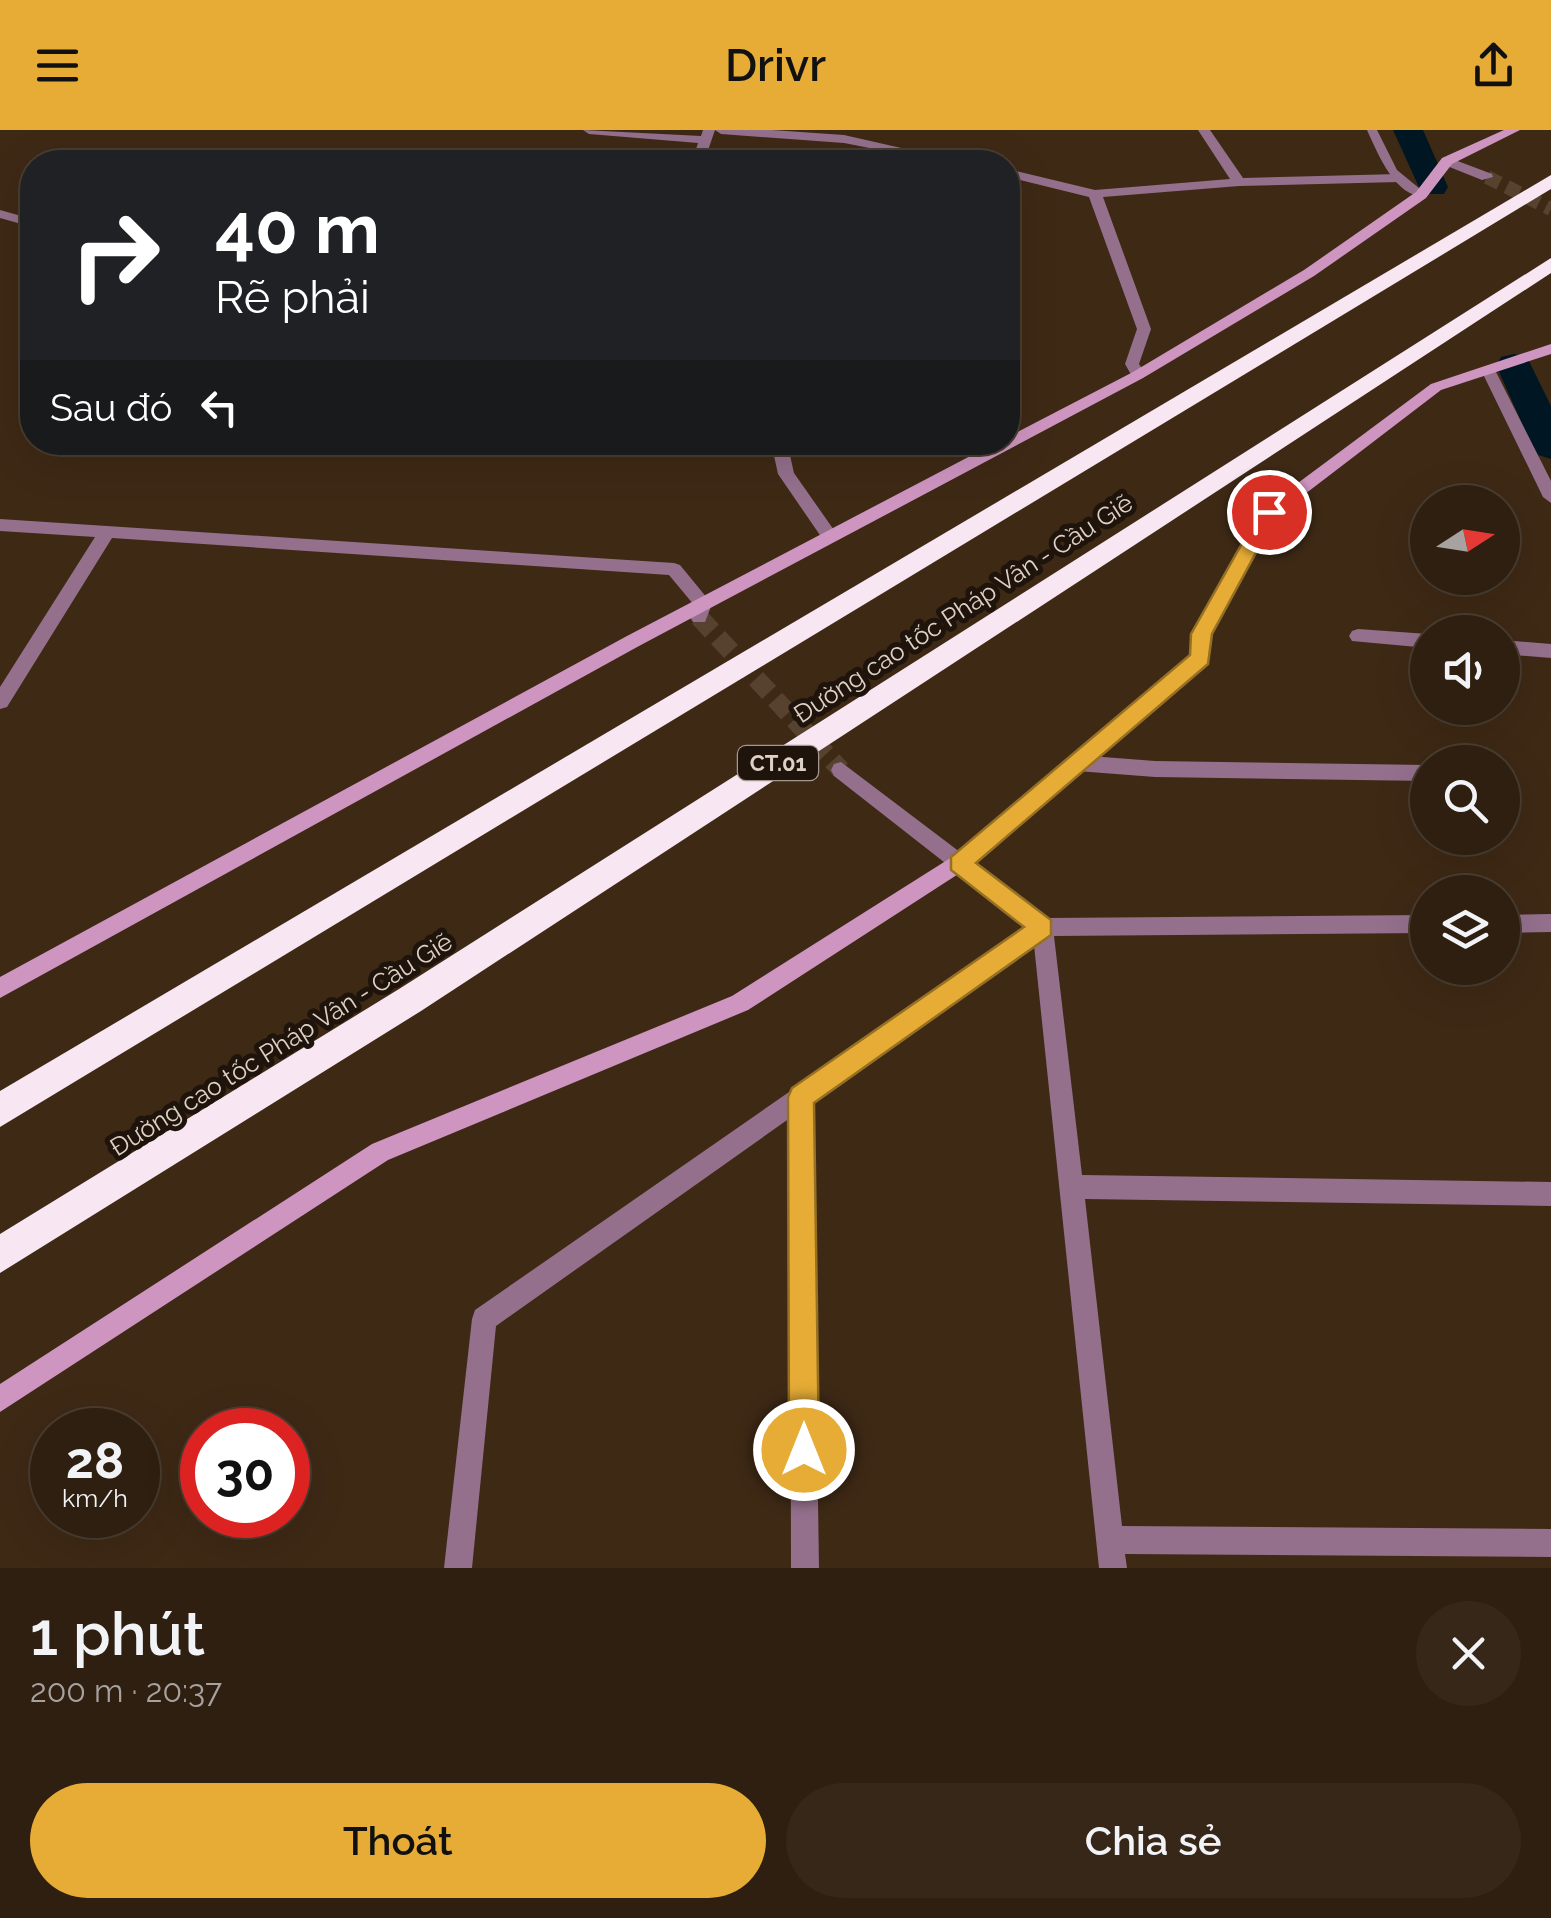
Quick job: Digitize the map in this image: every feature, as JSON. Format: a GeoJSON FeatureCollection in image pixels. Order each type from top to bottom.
{"type":"FeatureCollection","features":[{"type":"Feature","properties":{"kind":"highway"},"geometry":{"type":"LineString","coordinates":[[0,1110],[1551,181]]}},
{"type":"Feature","properties":{"kind":"highway","name":"Đường cao tốc Pháp Vân - Cầu Giẽ"},"geometry":{"type":"LineString","coordinates":[[0,1256],[410,1000],[1551,264]]}},
{"type":"Feature","properties":{"kind":"street"},"geometry":{"type":"LineString","coordinates":[[589,130],[708,135]]}},
{"type":"Feature","properties":{"kind":"street"},"geometry":{"type":"LineString","coordinates":[[721,130],[844,139],[898,150]]}},
{"type":"Feature","properties":{"kind":"street"},"geometry":{"type":"LineString","coordinates":[[1204,130],[1239,182]]}},
{"type":"Feature","properties":{"kind":"street"},"geometry":{"type":"LineString","coordinates":[[1020,437],[1138,375],[1309,273],[1420,195],[1447,160],[1514,130]]}},
{"type":"Feature","properties":{"kind":"street"},"geometry":{"type":"LineString","coordinates":[[1447,160],[1487,177]]}},
{"type":"Feature","properties":{"kind":"street"},"geometry":{"type":"LineString","coordinates":[[1020,176],[1095,194],[1239,182],[1399,178]]}},
{"type":"Feature","properties":{"kind":"street"},"geometry":{"type":"LineString","coordinates":[[1095,194],[1144,329],[1132,364],[1138,375]]}},
{"type":"Feature","properties":{"kind":"street"},"geometry":{"type":"LineString","coordinates":[[0,1399],[380,1152],[740,1003],[959,864],[1200,658],[1202,634],[1269,512],[1436,386],[1551,349]]}},
{"type":"Feature","properties":{"kind":"street"},"geometry":{"type":"LineString","coordinates":[[1488,372],[1545,474],[1551,497]]}},
{"type":"Feature","properties":{"kind":"street"},"geometry":{"type":"LineString","coordinates":[[782,455],[786,474],[830,537]]}},
{"type":"Feature","properties":{"kind":"street"},"geometry":{"type":"LineString","coordinates":[[0,988],[986,455]]}},
{"type":"Feature","properties":{"kind":"street"},"geometry":{"type":"LineString","coordinates":[[0,525],[674,569],[701,611]]}},
{"type":"Feature","properties":{"kind":"street"},"geometry":{"type":"LineString","coordinates":[[0,702],[106,534]]}},
{"type":"Feature","properties":{"kind":"street"},"geometry":{"type":"LineString","coordinates":[[1358,636],[1410,640]]}},
{"type":"Feature","properties":{"kind":"street"},"geometry":{"type":"LineString","coordinates":[[1520,648],[1551,651]]}},
{"type":"Feature","properties":{"kind":"street"},"geometry":{"type":"LineString","coordinates":[[1077,763],[1155,770],[1410,773]]}},
{"type":"Feature","properties":{"kind":"street"},"geometry":{"type":"LineString","coordinates":[[841,770],[1043,927],[1111,1554],[1551,1544]]}},
{"type":"Feature","properties":{"kind":"street"},"geometry":{"type":"LineString","coordinates":[[458,1568],[484,1319],[1043,927],[1410,924]]}},
{"type":"Feature","properties":{"kind":"street"},"geometry":{"type":"LineString","coordinates":[[1520,925],[1549,927]]}},
{"type":"Feature","properties":{"kind":"street"},"geometry":{"type":"LineString","coordinates":[[801,1097],[805,1568]]}},
{"type":"Feature","properties":{"kind":"street"},"geometry":{"type":"LineString","coordinates":[[1071,1187],[1551,1194]]}},
{"type":"Feature","properties":{"kind":"lane"},"geometry":{"type":"LineString","coordinates":[[1372,130],[1399,178],[1420,195]]}},
{"type":"Feature","properties":{"kind":"waterway"},"geometry":{"type":"LineString","coordinates":[[1408,130],[1433,187]]}},
{"type":"Feature","properties":{"kind":"waterway"},"geometry":{"type":"LineString","coordinates":[[1514,365],[1551,446]]}},
{"type":"Feature","properties":{"kind":"tunnel"},"geometry":{"type":"LineString","coordinates":[[1487,177],[1551,209]]}},
{"type":"Feature","properties":{"kind":"tunnel"},"geometry":{"type":"LineString","coordinates":[[699,617],[841,770]]}},
{"type":"Feature","properties":{"kind":"route"},"geometry":{"type":"LineString","coordinates":[[804,1450],[801,1097],[1043,927],[959,864],[1200,658],[1202,634],[1269,512]]}}]}
